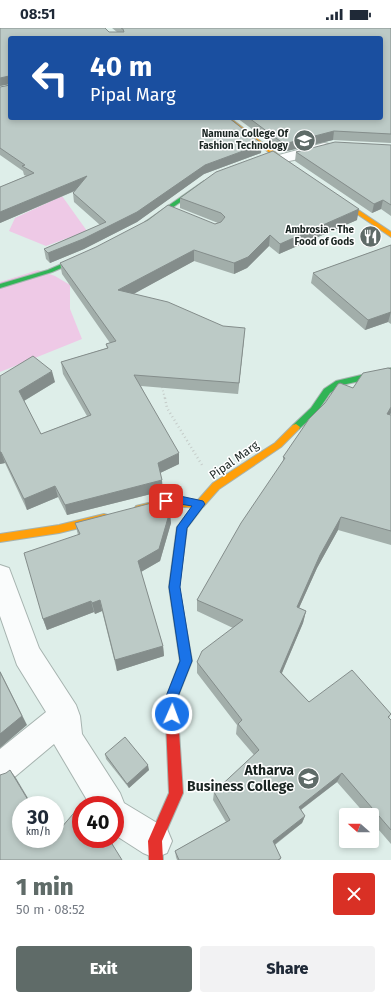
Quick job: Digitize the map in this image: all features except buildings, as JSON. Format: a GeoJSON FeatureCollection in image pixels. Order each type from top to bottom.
{"type":"FeatureCollection","features":[{"type":"Feature","properties":{"kind":"street"},"geometry":{"type":"LineString","coordinates":[[229,120],[273,156],[300,173]]}},
{"type":"Feature","properties":{"kind":"street"},"geometry":{"type":"LineString","coordinates":[[273,156],[310,152],[320,148],[339,146]]}},
{"type":"Feature","properties":{"kind":"street"},"geometry":{"type":"LineString","coordinates":[[136,229],[174,212],[210,178]]}},
{"type":"Feature","properties":{"kind":"street"},"geometry":{"type":"LineString","coordinates":[[326,190],[391,235]]}},
{"type":"Feature","properties":{"kind":"street"},"geometry":{"type":"LineString","coordinates":[[0,286],[50,271],[97,250]]}},
{"type":"Feature","properties":{"kind":"street","name":"Pipal Marg"},"geometry":{"type":"LineString","coordinates":[[156,850],[176,792],[171,699],[186,661],[174,587],[182,527],[216,486],[278,445],[314,410],[327,391],[339,383],[391,371]]}},
{"type":"Feature","properties":{"kind":"street"},"geometry":{"type":"LineString","coordinates":[[133,511],[166,501],[180,500],[200,504]]}},
{"type":"Feature","properties":{"kind":"street"},"geometry":{"type":"LineString","coordinates":[[0,538],[59,529],[112,516]]}},
{"type":"Feature","properties":{"kind":"street"},"geometry":{"type":"LineString","coordinates":[[0,576],[27,655],[65,716],[67,738],[102,796]]}},
{"type":"Feature","properties":{"kind":"street"},"geometry":{"type":"LineString","coordinates":[[0,769],[65,716]]}},
{"type":"Feature","properties":{"kind":"street"},"geometry":{"type":"LineString","coordinates":[[124,823],[156,850]]}},
{"type":"Feature","properties":{"kind":"path"},"geometry":{"type":"LineString","coordinates":[[162,386],[167,408],[216,486]]}},
{"type":"Feature","properties":{"kind":"shaded area"},"geometry":{"type":"Polygon","coordinates":[[[62,196],[87,231],[46,246],[9,231],[15,218],[62,196]]]}},
{"type":"Feature","properties":{"kind":"shaded area"},"geometry":{"type":"Polygon","coordinates":[[[38,270],[55,276],[70,285],[70,309],[82,339],[0,372],[0,282],[38,270]]]}},
{"type":"Feature","properties":{"kind":"traffic: fast"},"geometry":{"type":"LineString","coordinates":[[147,223],[204,183]]}},
{"type":"Feature","properties":{"kind":"traffic: fast"},"geometry":{"type":"LineString","coordinates":[[0,286],[50,271],[87,255]]}},
{"type":"Feature","properties":{"kind":"traffic: fast"},"geometry":{"type":"LineString","coordinates":[[296,427],[314,410],[327,391],[339,383],[391,371]]}},
{"type":"Feature","properties":{"kind":"traffic: fast"},"geometry":{"type":"LineString","coordinates":[[171,700],[186,661],[174,587],[182,527],[200,504]]}},
{"type":"Feature","properties":{"kind":"traffic: slow"},"geometry":{"type":"LineString","coordinates":[[230,120],[294,169]]}},
{"type":"Feature","properties":{"kind":"traffic: slow"},"geometry":{"type":"LineString","coordinates":[[334,196],[391,235]]}},
{"type":"Feature","properties":{"kind":"traffic: slow"},"geometry":{"type":"LineString","coordinates":[[139,509],[169,502],[200,504],[216,486],[278,445],[296,427]]}},
{"type":"Feature","properties":{"kind":"traffic: slow"},"geometry":{"type":"LineString","coordinates":[[0,538],[59,529],[104,518]]}},
{"type":"Feature","properties":{"kind":"traffic: jam"},"geometry":{"type":"LineString","coordinates":[[156,860],[155,841],[176,793],[171,700]]}},
{"type":"Feature","properties":{"kind":"place","name":"Namuna College Of Fashion Technology"},"geometry":{"type":"Point","coordinates":[304,140]}},
{"type":"Feature","properties":{"kind":"place","name":"Ambrosia - The Food of Gods"},"geometry":{"type":"Point","coordinates":[370,236]}},
{"type":"Feature","properties":{"kind":"place","name":"Atharva Business College"},"geometry":{"type":"Point","coordinates":[309,778]}},
{"type":"Feature","properties":{"kind":"route"},"geometry":{"type":"LineString","coordinates":[[166,501],[180,500],[200,504],[182,527],[174,587],[186,661],[171,699],[172,714]]}}]}
